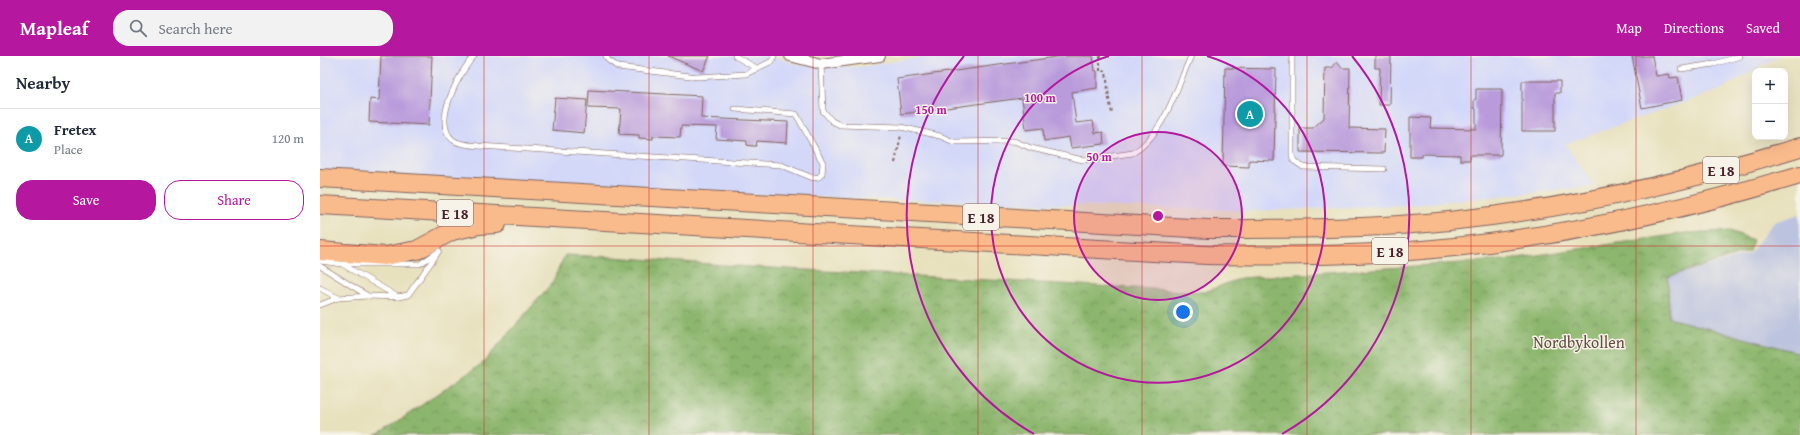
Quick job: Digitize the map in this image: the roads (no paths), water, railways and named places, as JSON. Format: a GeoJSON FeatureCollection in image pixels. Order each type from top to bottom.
{"type":"FeatureCollection","features":[{"type":"Feature","properties":{"kind":"highway","name":"E 18"},"geometry":{"type":"LineString","coordinates":[[320,178],[1208,229],[1307,229],[1387,226],[1450,221],[1574,203],[1641,190],[1737,166],[1800,146]]}},
{"type":"Feature","properties":{"kind":"highway","name":"E 18"},"geometry":{"type":"LineString","coordinates":[[320,205],[1206,256],[1306,256],[1453,247],[1575,229],[1647,215],[1744,192],[1800,175]]}},
{"type":"Feature","properties":{"kind":"highway"},"geometry":{"type":"LineString","coordinates":[[320,251],[385,256],[417,250],[452,231],[479,225],[591,220]]}},
{"type":"Feature","properties":{"kind":"street"},"geometry":{"type":"LineString","coordinates":[[790,56],[821,64],[880,56]]}},
{"type":"Feature","properties":{"kind":"lane"},"geometry":{"type":"LineString","coordinates":[[474,56],[457,81],[450,96],[446,113],[445,125],[447,133],[458,143],[480,146],[781,165],[813,178],[819,177],[822,174],[823,163],[796,114],[735,109]]}},
{"type":"Feature","properties":{"kind":"lane"},"geometry":{"type":"LineString","coordinates":[[606,56],[608,60],[618,67],[698,77],[746,74],[772,61],[774,56]]}},
{"type":"Feature","properties":{"kind":"lane"},"geometry":{"type":"LineString","coordinates":[[735,56],[758,69]]}},
{"type":"Feature","properties":{"kind":"lane"},"geometry":{"type":"LineString","coordinates":[[821,64],[823,111],[832,121],[840,125],[901,127],[940,136],[954,142],[1014,141],[1030,148],[1083,160],[1133,153],[1139,149],[1161,124],[1191,56]]}},
{"type":"Feature","properties":{"kind":"lane"},"geometry":{"type":"LineString","coordinates":[[1292,56],[1292,156],[1294,161],[1302,167],[1384,169]]}},
{"type":"Feature","properties":{"kind":"lane"},"geometry":{"type":"LineString","coordinates":[[1681,69],[1714,64],[1740,56]]}},
{"type":"Feature","properties":{"kind":"lane"},"geometry":{"type":"LineString","coordinates":[[320,305],[338,298],[368,296],[398,297],[408,295],[452,231]]}},
{"type":"Feature","properties":{"kind":"lane"},"geometry":{"type":"LineString","coordinates":[[320,261],[342,264],[420,264],[439,251]]}},
{"type":"Feature","properties":{"kind":"lane"},"geometry":{"type":"LineString","coordinates":[[342,264],[398,297]]}},
{"type":"Feature","properties":{"kind":"lane"},"geometry":{"type":"LineString","coordinates":[[320,266],[368,296]]}},
{"type":"Feature","properties":{"kind":"lane"},"geometry":{"type":"LineString","coordinates":[[320,288],[338,298]]}},
{"type":"Feature","properties":{"kind":"place","name":"Fretex"},"geometry":{"type":"Point","coordinates":[1250,114]}},
{"type":"Feature","properties":{"kind":"park label","name":"Nordbykollen"},"geometry":{"type":"Point","coordinates":[1579,342]}}]}
